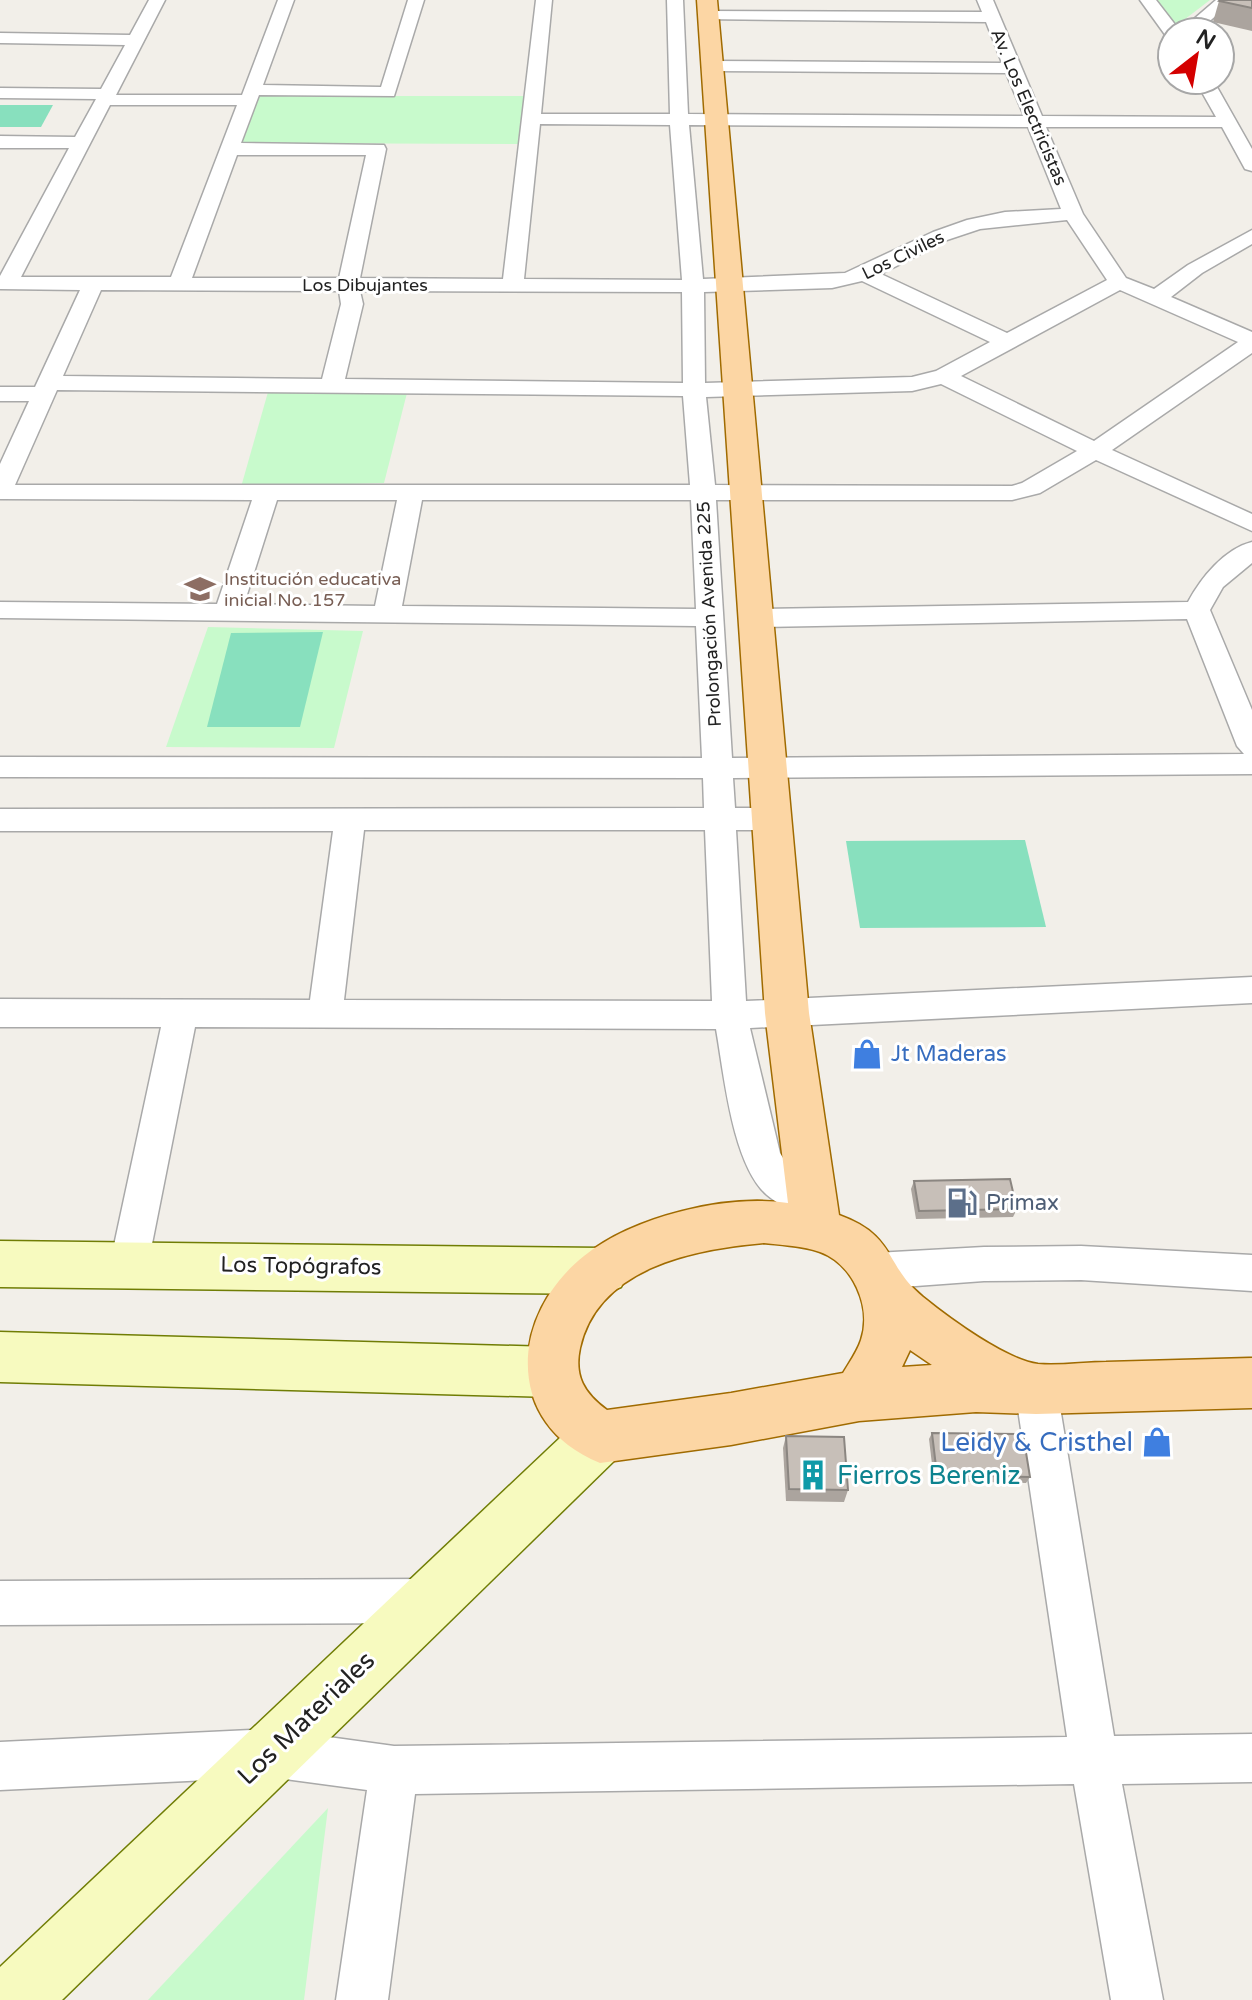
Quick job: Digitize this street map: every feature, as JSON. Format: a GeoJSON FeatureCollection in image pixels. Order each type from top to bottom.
{"type":"FeatureCollection","features":[{"type":"Feature","properties":{"kind":"main road","name":"Prolongación Avenida 225"},"geometry":{"type":"LineString","coordinates":[[708,8],[787,1013],[814,1214]]}},
{"type":"Feature","properties":{"kind":"main road"},"geometry":{"type":"LineString","coordinates":[[1036,1389],[978,1366],[940,1343],[880,1283],[849,1242],[814,1214],[731,1224],[665,1238],[603,1271],[572,1303],[555,1340],[551,1372],[566,1409],[600,1437],[731,1419],[859,1396],[976,1387],[1036,1389],[1252,1383]]}},
{"type":"Feature","properties":{"kind":"main road","name":"Los Topógrafos"},"geometry":{"type":"LineString","coordinates":[[0,1264],[603,1271]]}},
{"type":"Feature","properties":{"kind":"main road"},"geometry":{"type":"LineString","coordinates":[[859,1396],[877,1364],[890,1328],[880,1283]]}},
{"type":"Feature","properties":{"kind":"main road"},"geometry":{"type":"LineString","coordinates":[[0,1357],[551,1372]]}},
{"type":"Feature","properties":{"kind":"main road","name":"Los Materiales"},"geometry":{"type":"LineString","coordinates":[[14,2000],[600,1437]]}},
{"type":"Feature","properties":{"kind":"street"},"geometry":{"type":"LineString","coordinates":[[3,283],[82,143],[157,0]]}},
{"type":"Feature","properties":{"kind":"street"},"geometry":{"type":"LineString","coordinates":[[179,284],[286,0]]}},
{"type":"Feature","properties":{"kind":"street"},"geometry":{"type":"LineString","coordinates":[[0,93],[106,97],[388,92],[416,0]]}},
{"type":"Feature","properties":{"kind":"street"},"geometry":{"type":"LineString","coordinates":[[513,285],[544,0]]}},
{"type":"Feature","properties":{"kind":"street","name":"Prolongación Avenida 225"},"geometry":{"type":"LineString","coordinates":[[675,0],[679,120],[693,286],[694,388],[703,493],[730,1015],[763,1158],[778,1182],[794,1193],[814,1214]]}},
{"type":"Feature","properties":{"kind":"street"},"geometry":{"type":"LineString","coordinates":[[1206,16],[1226,0]]}},
{"type":"Feature","properties":{"kind":"street"},"geometry":{"type":"LineString","coordinates":[[708,8],[988,8]]}},
{"type":"Feature","properties":{"kind":"street","name":"Av. Los Electricistas"},"geometry":{"type":"LineString","coordinates":[[988,8],[1073,214],[1119,282]]}},
{"type":"Feature","properties":{"kind":"street"},"geometry":{"type":"LineString","coordinates":[[0,38],[136,40]]}},
{"type":"Feature","properties":{"kind":"street"},"geometry":{"type":"LineString","coordinates":[[712,66],[1013,68]]}},
{"type":"Feature","properties":{"kind":"street"},"geometry":{"type":"LineString","coordinates":[[1212,96],[1252,165]]}},
{"type":"Feature","properties":{"kind":"street"},"geometry":{"type":"LineString","coordinates":[[531,119],[1226,122]]}},
{"type":"Feature","properties":{"kind":"street"},"geometry":{"type":"LineString","coordinates":[[0,142],[82,143]]}},
{"type":"Feature","properties":{"kind":"street"},"geometry":{"type":"LineString","coordinates":[[230,149],[377,149],[348,285],[352,304],[332,385]]}},
{"type":"Feature","properties":{"kind":"street","name":"Los Civiles"},"geometry":{"type":"LineString","coordinates":[[730,286],[832,282],[866,275],[935,238],[983,220],[1073,214]]}},
{"type":"Feature","properties":{"kind":"street"},"geometry":{"type":"LineString","coordinates":[[1154,299],[1195,269],[1252,236]]}},
{"type":"Feature","properties":{"kind":"street"},"geometry":{"type":"LineString","coordinates":[[866,275],[1007,342]]}},
{"type":"Feature","properties":{"kind":"street"},"geometry":{"type":"LineString","coordinates":[[0,394],[46,389],[332,385],[738,390],[912,384],[944,376],[1119,282],[1252,342]]}},
{"type":"Feature","properties":{"kind":"street","name":"Los Dibujantes"},"geometry":{"type":"LineString","coordinates":[[3,283],[730,286]]}},
{"type":"Feature","properties":{"kind":"street"},"geometry":{"type":"LineString","coordinates":[[93,284],[0,492],[1012,493],[1031,488],[1095,451],[1252,342]]}},
{"type":"Feature","properties":{"kind":"street"},"geometry":{"type":"LineString","coordinates":[[944,376],[1095,451],[1252,523]]}},
{"type":"Feature","properties":{"kind":"street"},"geometry":{"type":"LineString","coordinates":[[387,613],[411,492]]}},
{"type":"Feature","properties":{"kind":"street"},"geometry":{"type":"LineString","coordinates":[[228,612],[267,493]]}},
{"type":"Feature","properties":{"kind":"street"},"geometry":{"type":"LineString","coordinates":[[1197,610],[1212,582],[1252,550]]}},
{"type":"Feature","properties":{"kind":"street"},"geometry":{"type":"LineString","coordinates":[[0,610],[708,618]]}},
{"type":"Feature","properties":{"kind":"street"},"geometry":{"type":"LineString","coordinates":[[756,618],[1197,610]]}},
{"type":"Feature","properties":{"kind":"street"},"geometry":{"type":"LineString","coordinates":[[1197,610],[1252,746]]}},
{"type":"Feature","properties":{"kind":"street"},"geometry":{"type":"LineString","coordinates":[[0,767],[768,768],[1252,764]]}},
{"type":"Feature","properties":{"kind":"street"},"geometry":{"type":"LineString","coordinates":[[0,820],[772,819]]}},
{"type":"Feature","properties":{"kind":"street"},"geometry":{"type":"LineString","coordinates":[[325,1013],[350,820]]}},
{"type":"Feature","properties":{"kind":"street"},"geometry":{"type":"LineString","coordinates":[[0,1013],[730,1015],[1252,990]]}},
{"type":"Feature","properties":{"kind":"street"},"geometry":{"type":"LineString","coordinates":[[129,1264],[181,1013]]}},
{"type":"Feature","properties":{"kind":"street"},"geometry":{"type":"LineString","coordinates":[[880,1283],[984,1264],[1081,1263],[1252,1273]]}},
{"type":"Feature","properties":{"kind":"street"},"geometry":{"type":"LineString","coordinates":[[1036,1389],[1094,1760],[1137,2000]]}},
{"type":"Feature","properties":{"kind":"street"},"geometry":{"type":"LineString","coordinates":[[0,1603],[429,1601]]}},
{"type":"Feature","properties":{"kind":"street"},"geometry":{"type":"LineString","coordinates":[[0,1766],[270,1753],[394,1770],[1252,1758]]}},
{"type":"Feature","properties":{"kind":"street"},"geometry":{"type":"LineString","coordinates":[[362,2000],[394,1770]]}},
{"type":"Feature","properties":{"kind":"green space"},"geometry":{"type":"Polygon","coordinates":[[[1156,0],[1210,0],[1189,16],[1168,16],[1156,0]]]}},
{"type":"Feature","properties":{"kind":"green space"},"geometry":{"type":"Polygon","coordinates":[[[259,96],[525,96],[520,144],[241,143],[259,96]]]}},
{"type":"Feature","properties":{"kind":"green space"},"geometry":{"type":"Polygon","coordinates":[[[0,105],[53,105],[41,127],[0,127],[0,105]]]}},
{"type":"Feature","properties":{"kind":"green space"},"geometry":{"type":"Polygon","coordinates":[[[268,392],[407,393],[384,483],[241,487],[268,392]]]}},
{"type":"Feature","properties":{"kind":"green space"},"geometry":{"type":"Polygon","coordinates":[[[208,627],[363,631],[334,748],[166,747],[208,627]]]}},
{"type":"Feature","properties":{"kind":"green space"},"geometry":{"type":"Polygon","coordinates":[[[323,632],[300,727],[207,727],[231,633],[323,632]]]}},
{"type":"Feature","properties":{"kind":"green space"},"geometry":{"type":"Polygon","coordinates":[[[1025,840],[1046,927],[860,928],[846,841],[1025,840]]]}},
{"type":"Feature","properties":{"kind":"green space"},"geometry":{"type":"Polygon","coordinates":[[[328,1808],[304,2000],[148,2000],[328,1808]]]}},
{"type":"Feature","properties":{"kind":"building"},"geometry":{"type":"Polygon","coordinates":[[[1252,0],[1252,8],[1219,1],[1252,0]]]}},
{"type":"Feature","properties":{"kind":"building","name":"Primax"},"geometry":{"type":"Polygon","coordinates":[[[1010,1179],[1017,1209],[919,1211],[914,1181],[1010,1179]]]}},
{"type":"Feature","properties":{"kind":"building"},"geometry":{"type":"Polygon","coordinates":[[[932,1433],[1023,1434],[1030,1477],[937,1475],[932,1433]]]}},
{"type":"Feature","properties":{"kind":"building","name":"Fierros Bereniz"},"geometry":{"type":"Polygon","coordinates":[[[786,1436],[844,1437],[848,1490],[789,1489],[786,1436]]]}},
{"type":"Feature","properties":{"kind":"place","name":"Institución educativa inicial No. 157"},"geometry":{"type":"Point","coordinates":[200,589]}},
{"type":"Feature","properties":{"kind":"place","name":"Jt Maderas"},"geometry":{"type":"Point","coordinates":[867,1054]}},
{"type":"Feature","properties":{"kind":"place","name":"Primax"},"geometry":{"type":"Point","coordinates":[962,1203]}},
{"type":"Feature","properties":{"kind":"place","name":"Leidy & Cristhel"},"geometry":{"type":"Point","coordinates":[1157,1442]}},
{"type":"Feature","properties":{"kind":"place","name":"Fierros Bereniz"},"geometry":{"type":"Point","coordinates":[813,1475]}}]}
